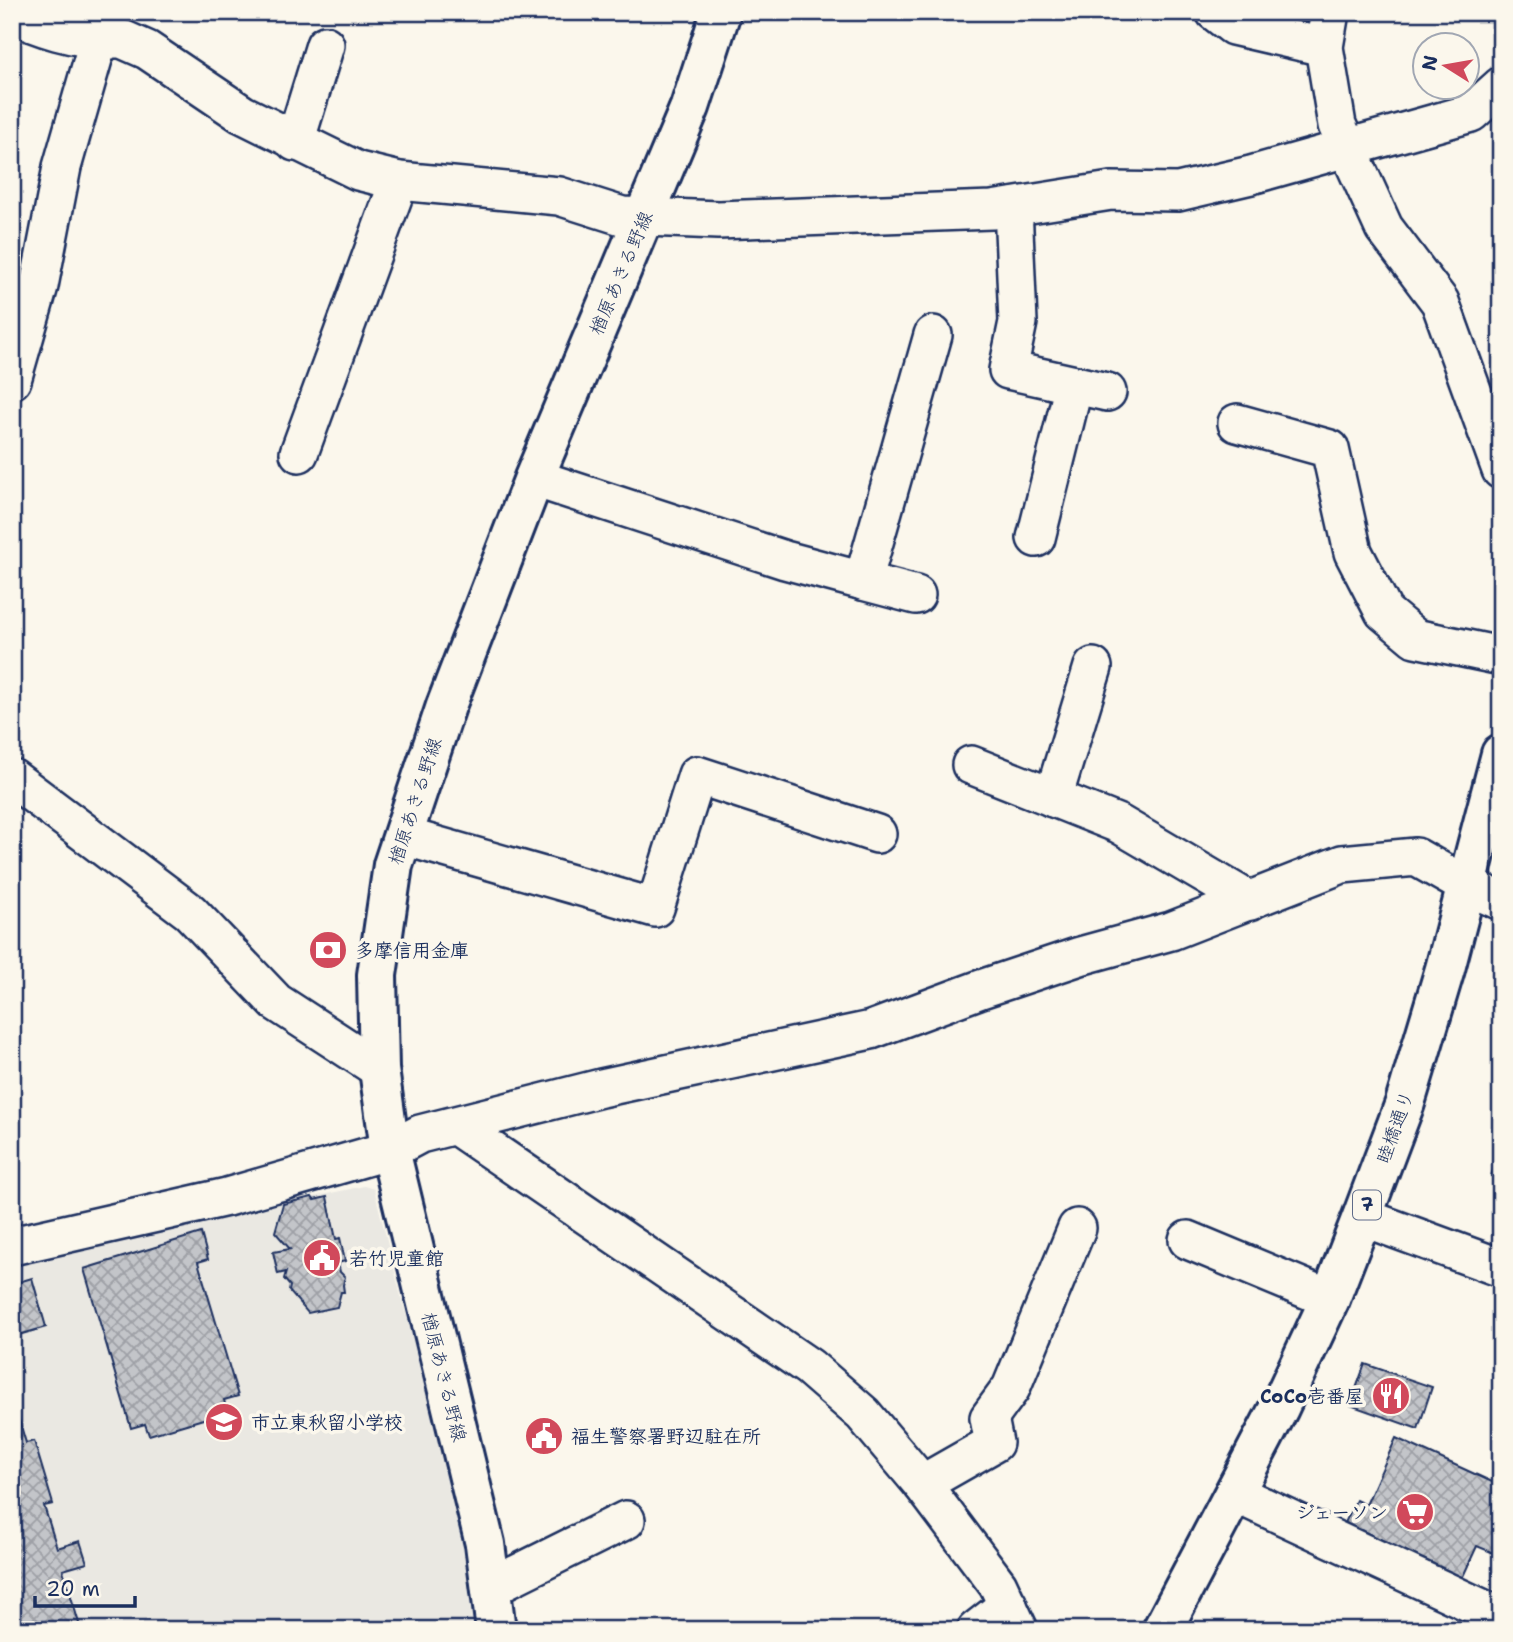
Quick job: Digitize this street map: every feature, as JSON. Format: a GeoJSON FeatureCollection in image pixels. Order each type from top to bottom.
{"type":"FeatureCollection","features":[{"type":"Feature","properties":{"kind":"main road","name":"楢原あきる野線"},"geometry":{"type":"LineString","coordinates":[[496,1630],[485,1544],[390,1150],[379,1069],[377,975],[393,865],[446,706],[534,478],[690,107],[721,12]]}},
{"type":"Feature","properties":{"kind":"main road","name":"睦橋通り"},"geometry":{"type":"LineString","coordinates":[[1162,1630],[1279,1408],[1330,1299],[1362,1217],[1405,1103],[1501,754]]}},
{"type":"Feature","properties":{"kind":"street"},"geometry":{"type":"LineString","coordinates":[[1215,12],[1233,26],[1327,30],[1337,125],[1384,228],[1440,302],[1501,470]]}},
{"type":"Feature","properties":{"kind":"street"},"geometry":{"type":"LineString","coordinates":[[12,14],[85,38],[106,25]]}},
{"type":"Feature","properties":{"kind":"street"},"geometry":{"type":"LineString","coordinates":[[106,25],[122,39],[147,50],[242,114],[358,171],[399,181],[558,195],[622,216],[718,220],[926,214],[1013,207],[1111,191],[1178,192],[1251,176],[1471,113],[1501,86]]}},
{"type":"Feature","properties":{"kind":"street"},"geometry":{"type":"LineString","coordinates":[[12,380],[26,280],[95,52],[106,25]]}},
{"type":"Feature","properties":{"kind":"street"},"geometry":{"type":"LineString","coordinates":[[295,142],[325,45]]}},
{"type":"Feature","properties":{"kind":"street"},"geometry":{"type":"LineString","coordinates":[[299,453],[399,181]]}},
{"type":"Feature","properties":{"kind":"street"},"geometry":{"type":"LineString","coordinates":[[1013,207],[1018,322],[1009,369],[1091,388],[1036,538]]}},
{"type":"Feature","properties":{"kind":"street"},"geometry":{"type":"LineString","coordinates":[[863,581],[933,335]]}},
{"type":"Feature","properties":{"kind":"street"},"geometry":{"type":"LineString","coordinates":[[1237,423],[1330,449],[1353,552],[1384,612],[1415,638],[1501,656]]}},
{"type":"Feature","properties":{"kind":"street"},"geometry":{"type":"LineString","coordinates":[[534,478],[785,560],[916,595]]}},
{"type":"Feature","properties":{"kind":"street"},"geometry":{"type":"LineString","coordinates":[[1053,798],[1093,667]]}},
{"type":"Feature","properties":{"kind":"street"},"geometry":{"type":"LineString","coordinates":[[971,765],[1119,824],[1250,901]]}},
{"type":"Feature","properties":{"kind":"street"},"geometry":{"type":"LineString","coordinates":[[403,836],[655,908],[697,775],[877,834]]}},
{"type":"Feature","properties":{"kind":"street"},"geometry":{"type":"LineString","coordinates":[[12,778],[190,912],[276,1002],[379,1069]]}},
{"type":"Feature","properties":{"kind":"street"},"geometry":{"type":"LineString","coordinates":[[12,1246],[227,1198],[390,1150],[420,1134],[601,1088],[871,1030],[1080,956],[1171,931],[1342,864],[1416,857],[1466,886],[1501,901]]}},
{"type":"Feature","properties":{"kind":"street"},"geometry":{"type":"LineString","coordinates":[[456,1126],[809,1367],[863,1414],[922,1484],[998,1585],[1013,1618],[976,1630]]}},
{"type":"Feature","properties":{"kind":"street"},"geometry":{"type":"LineString","coordinates":[[1362,1217],[1501,1268]]}},
{"type":"Feature","properties":{"kind":"street"},"geometry":{"type":"LineString","coordinates":[[922,1484],[994,1443],[989,1418],[1011,1388],[1077,1228]]}},
{"type":"Feature","properties":{"kind":"street"},"geometry":{"type":"LineString","coordinates":[[1188,1240],[1330,1299]]}},
{"type":"Feature","properties":{"kind":"street"},"geometry":{"type":"LineString","coordinates":[[1234,1493],[1501,1617]]}},
{"type":"Feature","properties":{"kind":"street"},"geometry":{"type":"LineString","coordinates":[[491,1587],[626,1520]]}},
{"type":"Feature","properties":{"kind":"shaded area","name":"市立東秋留小学校"},"geometry":{"type":"Polygon","coordinates":[[[364,1186],[374,1189],[403,1304],[422,1363],[451,1481],[471,1591],[475,1630],[12,1630],[12,1261],[364,1186]]]}},
{"type":"Feature","properties":{"kind":"building"},"geometry":{"type":"Polygon","coordinates":[[[1501,1147],[1501,1179],[1491,1176],[1501,1147]]]}},
{"type":"Feature","properties":{"kind":"building"},"geometry":{"type":"Polygon","coordinates":[[[312,1197],[314,1200],[327,1197],[336,1239],[340,1238],[345,1261],[338,1263],[340,1272],[345,1277],[344,1292],[341,1292],[337,1307],[308,1313],[289,1291],[290,1286],[284,1279],[286,1272],[278,1274],[273,1252],[290,1249],[275,1232],[283,1204],[312,1197]]]}},
{"type":"Feature","properties":{"kind":"building"},"geometry":{"type":"Polygon","coordinates":[[[201,1233],[208,1259],[198,1262],[238,1396],[224,1400],[227,1412],[149,1435],[145,1424],[131,1428],[84,1269],[201,1233]]]}},
{"type":"Feature","properties":{"kind":"building"},"geometry":{"type":"Polygon","coordinates":[[[32,1278],[46,1327],[12,1337],[12,1284],[32,1278]]]}},
{"type":"Feature","properties":{"kind":"building","name":"CoCo壱番屋"},"geometry":{"type":"Polygon","coordinates":[[[1365,1364],[1432,1387],[1418,1429],[1350,1405],[1365,1364]]]}},
{"type":"Feature","properties":{"kind":"building"},"geometry":{"type":"Polygon","coordinates":[[[12,1396],[26,1443],[34,1441],[53,1504],[44,1506],[57,1548],[80,1541],[87,1563],[63,1570],[81,1630],[20,1630],[12,1605],[12,1396]]]}},
{"type":"Feature","properties":{"kind":"building"},"geometry":{"type":"Polygon","coordinates":[[[1396,1438],[1501,1486],[1501,1556],[1477,1546],[1460,1583],[1342,1529],[1356,1500],[1366,1505],[1396,1438]]]}},
{"type":"Feature","properties":{"kind":"place","name":"多摩信用金庫"},"geometry":{"type":"Point","coordinates":[328,950]}},
{"type":"Feature","properties":{"kind":"place","name":"若竹児童館"},"geometry":{"type":"Point","coordinates":[322,1258]}},
{"type":"Feature","properties":{"kind":"place","name":"CoCo壱番屋"},"geometry":{"type":"Point","coordinates":[1391,1396]}},
{"type":"Feature","properties":{"kind":"place","name":"市立東秋留小学校"},"geometry":{"type":"Point","coordinates":[224,1422]}},
{"type":"Feature","properties":{"kind":"place","name":"福生警察署野辺駐在所"},"geometry":{"type":"Point","coordinates":[544,1436]}},
{"type":"Feature","properties":{"kind":"place","name":"ジェーソン"},"geometry":{"type":"Point","coordinates":[1415,1512]}}]}
